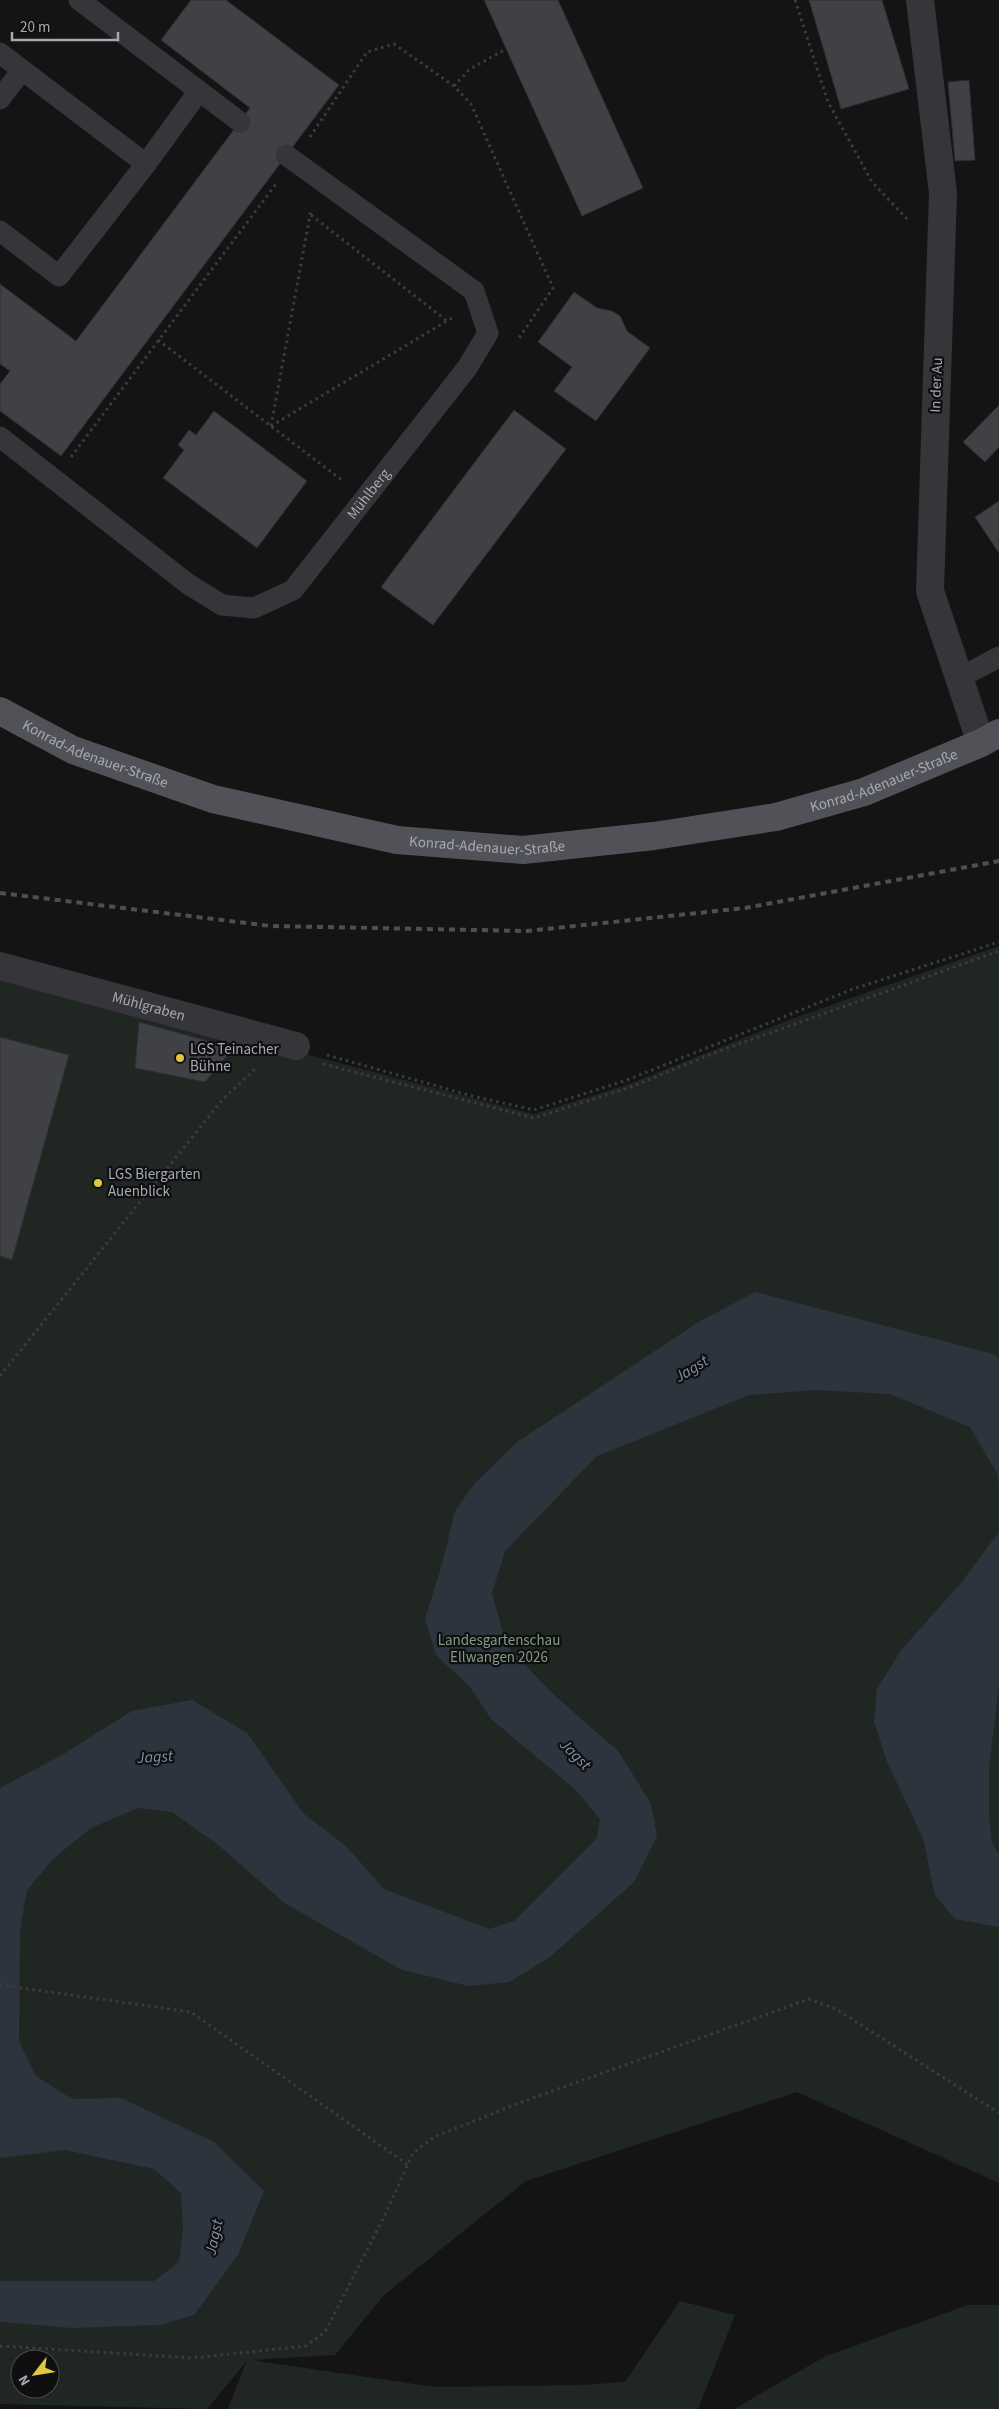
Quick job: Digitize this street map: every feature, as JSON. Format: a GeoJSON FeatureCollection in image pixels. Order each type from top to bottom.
{"type":"FeatureCollection","features":[{"type":"Feature","properties":{"kind":"main road","name":"Konrad-Adenauer-Straße"},"geometry":{"type":"LineString","coordinates":[[0,711],[73,750],[213,799],[397,840],[523,850],[654,836],[776,817],[864,792],[990,738]]}},
{"type":"Feature","properties":{"kind":"street","name":"In der Au"},"geometry":{"type":"LineString","coordinates":[[920,0],[943,193],[930,591],[959,678],[990,738]]}},
{"type":"Feature","properties":{"kind":"street","name":"Mühlgraben"},"geometry":{"type":"LineString","coordinates":[[0,966],[296,1046]]}},
{"type":"Feature","properties":{"kind":"lane"},"geometry":{"type":"LineString","coordinates":[[78,0],[240,122]]}},
{"type":"Feature","properties":{"kind":"lane"},"geometry":{"type":"LineString","coordinates":[[0,53],[146,164]]}},
{"type":"Feature","properties":{"kind":"lane"},"geometry":{"type":"LineString","coordinates":[[0,98],[22,70]]}},
{"type":"Feature","properties":{"kind":"lane"},"geometry":{"type":"LineString","coordinates":[[0,231],[59,276],[146,164],[199,91]]}},
{"type":"Feature","properties":{"kind":"lane"},"geometry":{"type":"LineString","coordinates":[[290,158],[474,291],[488,333]]}},
{"type":"Feature","properties":{"kind":"lane","name":"Mühlberg"},"geometry":{"type":"LineString","coordinates":[[0,437],[188,584],[222,605],[254,608],[293,590],[468,368],[488,333]]}},
{"type":"Feature","properties":{"kind":"lane"},"geometry":{"type":"LineString","coordinates":[[959,678],[999,657]]}},
{"type":"Feature","properties":{"kind":"path"},"geometry":{"type":"LineString","coordinates":[[795,0],[828,102],[872,182],[906,218],[942,229]]}},
{"type":"Feature","properties":{"kind":"path"},"geometry":{"type":"LineString","coordinates":[[54,479],[158,340],[367,52],[394,44],[454,86],[471,104],[553,288],[514,346],[488,333]]}},
{"type":"Feature","properties":{"kind":"path"},"geometry":{"type":"LineString","coordinates":[[454,86],[470,69],[506,49]]}},
{"type":"Feature","properties":{"kind":"path"},"geometry":{"type":"LineString","coordinates":[[271,426],[310,215],[315,177]]}},
{"type":"Feature","properties":{"kind":"path"},"geometry":{"type":"LineString","coordinates":[[310,215],[447,321]]}},
{"type":"Feature","properties":{"kind":"path"},"geometry":{"type":"LineString","coordinates":[[271,426],[479,302]]}},
{"type":"Feature","properties":{"kind":"path"},"geometry":{"type":"LineString","coordinates":[[158,340],[366,498]]}},
{"type":"Feature","properties":{"kind":"path"},"geometry":{"type":"LineString","coordinates":[[0,1376],[223,1099],[256,1068],[296,1046],[472,1096],[534,1110],[627,1080],[853,989],[999,942]]}},
{"type":"Feature","properties":{"kind":"path"},"geometry":{"type":"LineString","coordinates":[[321,1063],[534,1118],[631,1087],[714,1053],[999,951]]}},
{"type":"Feature","properties":{"kind":"path"},"geometry":{"type":"LineString","coordinates":[[0,1985],[191,2012],[408,2165]]}},
{"type":"Feature","properties":{"kind":"path"},"geometry":{"type":"LineString","coordinates":[[0,2346],[193,2358],[306,2346],[325,2332],[382,2221],[413,2153],[434,2137],[522,2102],[809,1999],[836,2009],[999,2113]]}},
{"type":"Feature","properties":{"kind":"green space","name":"Landesgartenschau Ellwangen 2026"},"geometry":{"type":"Polygon","coordinates":[[[999,946],[999,2183],[797,2092],[526,2181],[384,2295],[335,2355],[251,2360],[435,2387],[581,2385],[625,2382],[680,2301],[735,2315],[698,2409],[228,2409],[246,2362],[207,2409],[0,2404],[0,974],[534,1114],[629,1084],[794,1018],[999,946]]]}},
{"type":"Feature","properties":{"kind":"green space"},"geometry":{"type":"Polygon","coordinates":[[[968,2305],[999,2305],[999,2409],[734,2409],[826,2356],[968,2305]]]}},
{"type":"Feature","properties":{"kind":"water","name":"Jagst"},"geometry":{"type":"Polygon","coordinates":[[[755,1292],[993,1354],[999,1358],[999,1508],[998,1475],[970,1427],[890,1394],[816,1390],[749,1395],[597,1456],[505,1551],[492,1593],[506,1645],[553,1694],[619,1752],[651,1804],[657,1836],[634,1882],[550,1957],[509,1982],[469,1986],[402,1970],[286,1904],[217,1844],[172,1812],[138,1808],[91,1828],[54,1858],[27,1890],[20,1930],[19,2041],[36,2076],[72,2099],[121,2098],[214,2142],[264,2191],[238,2255],[194,2315],[160,2325],[72,2328],[0,2322],[0,2281],[154,2281],[179,2262],[183,2230],[181,2193],[154,2169],[65,2150],[0,2158],[0,1788],[62,1755],[132,1711],[192,1700],[247,1733],[304,1814],[346,1846],[384,1889],[489,1929],[514,1921],[597,1838],[600,1819],[575,1789],[491,1719],[470,1687],[436,1655],[425,1619],[443,1561],[455,1511],[474,1484],[516,1443],[697,1323],[755,1292]]]}},
{"type":"Feature","properties":{"kind":"water"},"geometry":{"type":"Polygon","coordinates":[[[999,1532],[999,1685],[989,1767],[989,1818],[992,1843],[999,1855],[999,1927],[955,1919],[935,1895],[923,1838],[887,1762],[874,1721],[877,1689],[902,1649],[961,1583],[999,1532]]]}},
{"type":"Feature","properties":{"kind":"building"},"geometry":{"type":"Polygon","coordinates":[[[191,0],[226,0],[339,85],[61,456],[0,411],[0,384],[10,371],[0,364],[0,284],[76,341],[250,108],[161,40],[191,0]]]}},
{"type":"Feature","properties":{"kind":"building"},"geometry":{"type":"Polygon","coordinates":[[[484,0],[558,0],[643,188],[582,216],[484,0]]]}},
{"type":"Feature","properties":{"kind":"building"},"geometry":{"type":"Polygon","coordinates":[[[809,0],[882,0],[909,89],[841,109],[809,0]]]}},
{"type":"Feature","properties":{"kind":"building"},"geometry":{"type":"Polygon","coordinates":[[[969,80],[975,160],[955,161],[948,82],[969,80]]]}},
{"type":"Feature","properties":{"kind":"building"},"geometry":{"type":"Polygon","coordinates":[[[574,292],[597,308],[612,311],[620,316],[627,331],[650,348],[596,421],[554,391],[572,367],[538,342],[574,292]]]}},
{"type":"Feature","properties":{"kind":"building"},"geometry":{"type":"Polygon","coordinates":[[[999,405],[999,447],[985,462],[963,442],[999,405]]]}},
{"type":"Feature","properties":{"kind":"building"},"geometry":{"type":"Polygon","coordinates":[[[514,410],[566,449],[433,625],[381,587],[514,410]]]}},
{"type":"Feature","properties":{"kind":"building"},"geometry":{"type":"Polygon","coordinates":[[[214,411],[307,481],[257,548],[163,478],[184,450],[178,445],[189,430],[196,435],[214,411]]]}},
{"type":"Feature","properties":{"kind":"building"},"geometry":{"type":"Polygon","coordinates":[[[999,501],[999,553],[975,517],[999,501]]]}},
{"type":"Feature","properties":{"kind":"building","name":"LGS Teinacher Bühne"},"geometry":{"type":"Polygon","coordinates":[[[139,1022],[233,1048],[205,1082],[135,1068],[139,1022]]]}},
{"type":"Feature","properties":{"kind":"building"},"geometry":{"type":"Polygon","coordinates":[[[0,1037],[69,1055],[12,1260],[0,1256],[0,1037]]]}},
{"type":"Feature","properties":{"kind":"railway"},"geometry":{"type":"LineString","coordinates":[[0,893],[271,926],[527,931],[745,908],[999,861]]}},
{"type":"Feature","properties":{"kind":"place","name":"LGS Teinacher Bühne"},"geometry":{"type":"Point","coordinates":[180,1058]}},
{"type":"Feature","properties":{"kind":"place","name":"LGS Biergarten Auenblick"},"geometry":{"type":"Point","coordinates":[98,1183]}}]}
